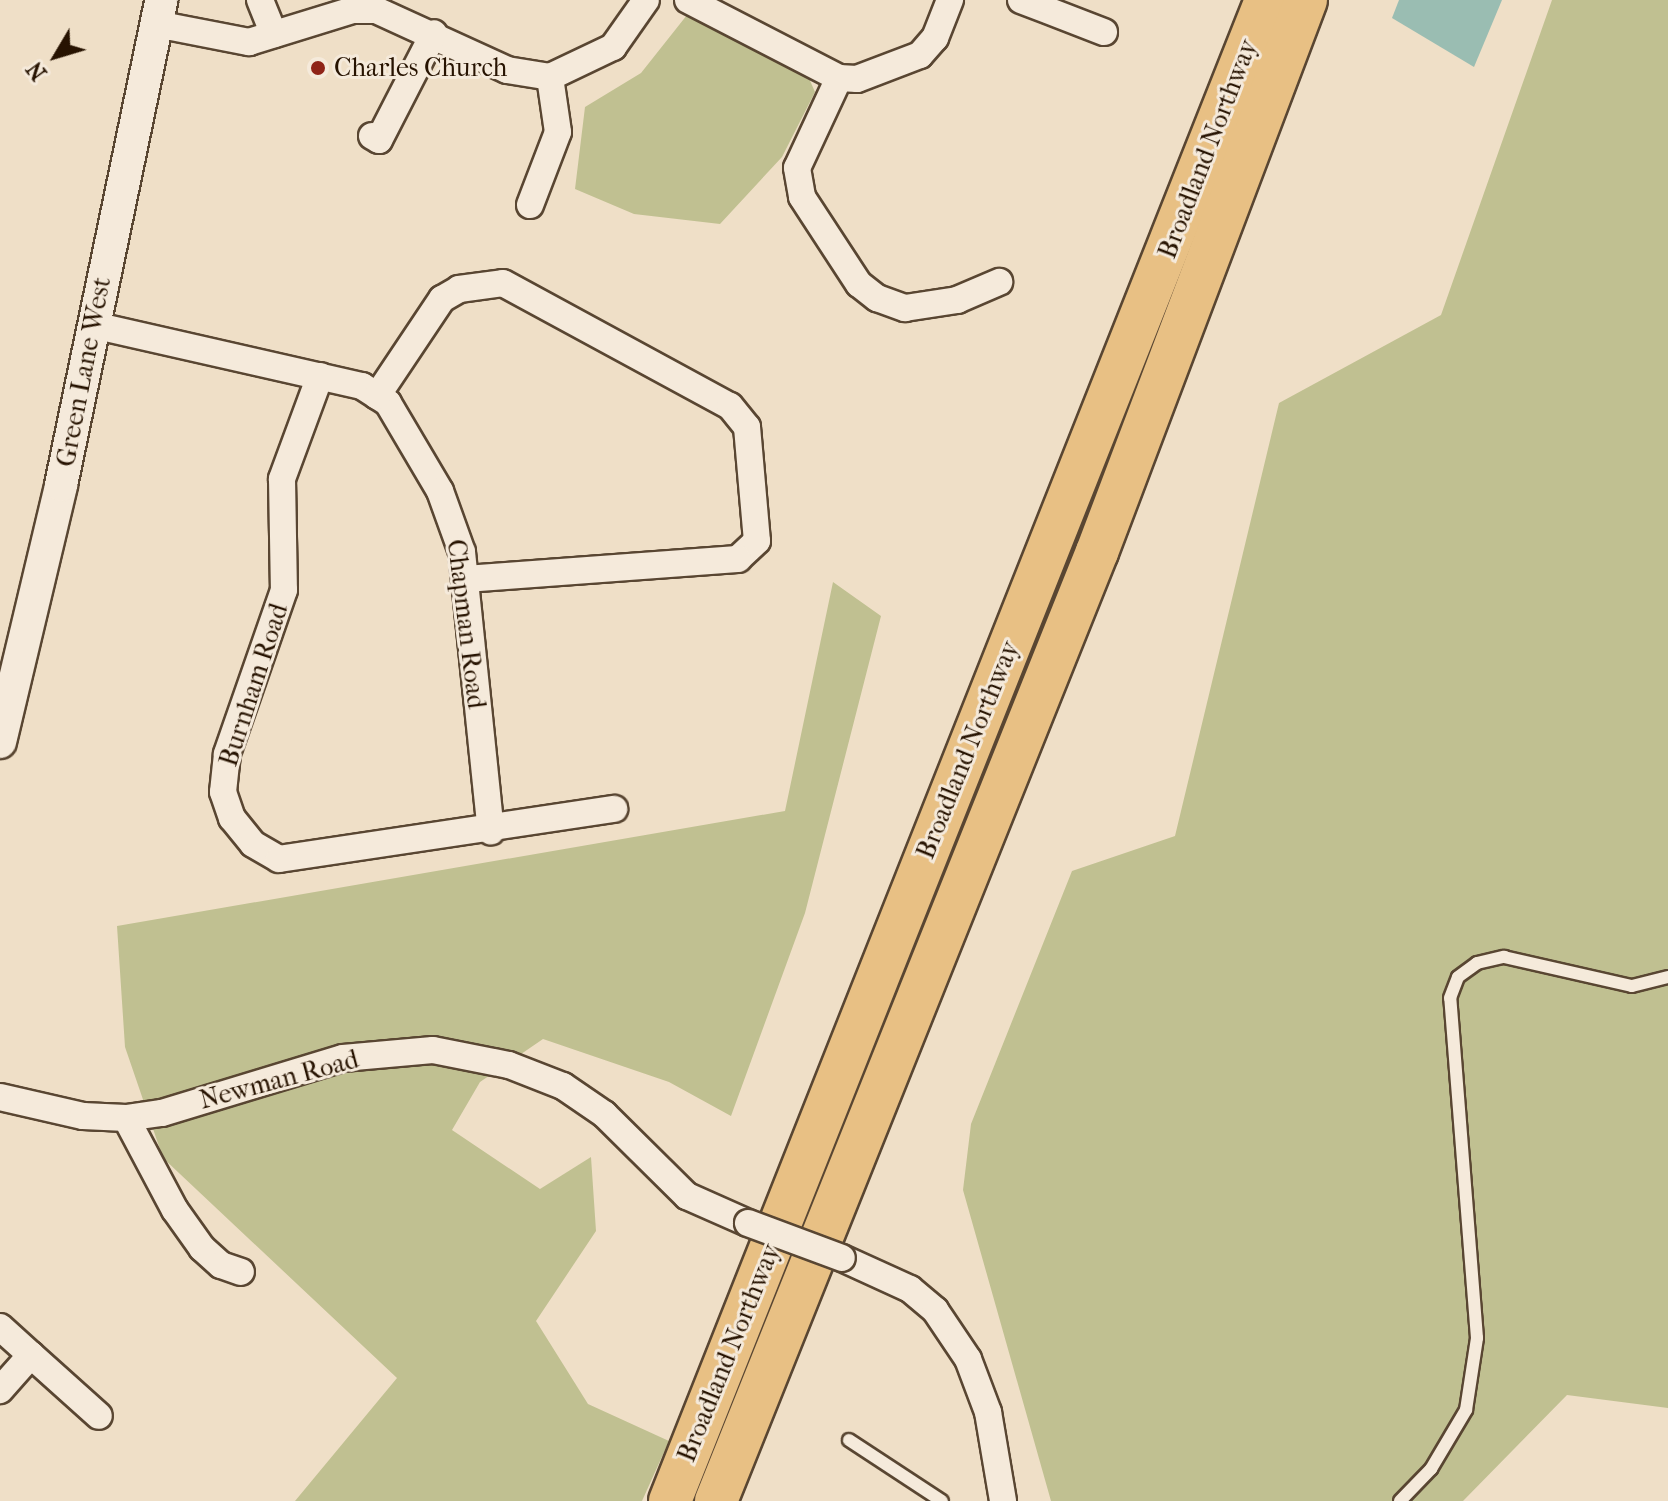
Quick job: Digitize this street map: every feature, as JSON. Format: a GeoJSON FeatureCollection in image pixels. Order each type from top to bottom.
{"type":"FeatureCollection","features":[{"type":"Feature","properties":{"kind":"highway","name":"Broadland Northway"},"geometry":{"type":"LineString","coordinates":[[670,1501],[1266,0]]}},
{"type":"Feature","properties":{"kind":"highway","name":"Broadland Northway"},"geometry":{"type":"LineString","coordinates":[[716,1501],[1097,552],[1306,0]]}},
{"type":"Feature","properties":{"kind":"street"},"geometry":{"type":"LineString","coordinates":[[260,0],[274,34]]}},
{"type":"Feature","properties":{"kind":"street"},"geometry":{"type":"LineString","coordinates":[[158,12],[249,42],[353,10],[404,9],[434,33],[507,70],[550,77],[613,47],[646,0]]}},
{"type":"Feature","properties":{"kind":"street"},"geometry":{"type":"LineString","coordinates":[[688,0],[839,78],[857,79],[920,55],[935,38],[950,0]]}},
{"type":"Feature","properties":{"kind":"street"},"geometry":{"type":"LineString","coordinates":[[1021,0],[1104,32]]}},
{"type":"Feature","properties":{"kind":"street","name":"Green Lane West"},"geometry":{"type":"LineString","coordinates":[[0,742],[93,325],[158,12]]}},
{"type":"Feature","properties":{"kind":"street"},"geometry":{"type":"LineString","coordinates":[[372,136],[379,140],[434,33]]}},
{"type":"Feature","properties":{"kind":"street"},"geometry":{"type":"LineString","coordinates":[[530,205],[558,132],[550,77]]}},
{"type":"Feature","properties":{"kind":"street"},"geometry":{"type":"LineString","coordinates":[[839,78],[797,168],[802,197],[859,284],[877,298],[905,308],[957,300],[999,282]]}},
{"type":"Feature","properties":{"kind":"street"},"geometry":{"type":"LineString","coordinates":[[377,396],[442,299],[459,289],[503,283],[730,406],[747,427],[757,541],[738,559],[465,579]]}},
{"type":"Feature","properties":{"kind":"street","name":"Chapman Road"},"geometry":{"type":"LineString","coordinates":[[93,325],[362,386],[388,403],[440,491],[462,552],[491,831]]}},
{"type":"Feature","properties":{"kind":"street","name":"Burnham Road"},"geometry":{"type":"LineString","coordinates":[[320,376],[282,479],[284,590],[227,754],[223,792],[232,818],[253,844],[279,859],[491,831],[614,809]]}},
{"type":"Feature","properties":{"kind":"street","name":"Newman Road"},"geometry":{"type":"LineString","coordinates":[[0,1097],[83,1116],[126,1118],[162,1113],[343,1058],[433,1050],[509,1065],[563,1086],[604,1114],[687,1196],[748,1223],[842,1258],[910,1289],[935,1310],[968,1359],[988,1412],[1003,1501]]}},
{"type":"Feature","properties":{"kind":"street"},"geometry":{"type":"LineString","coordinates":[[126,1118],[175,1210],[202,1248],[221,1265],[241,1272]]}},
{"type":"Feature","properties":{"kind":"street"},"geometry":{"type":"LineString","coordinates":[[0,1327],[99,1416]]}},
{"type":"Feature","properties":{"kind":"street"},"geometry":{"type":"LineString","coordinates":[[0,1390],[31,1355]]}},
{"type":"Feature","properties":{"kind":"lane"},"geometry":{"type":"LineString","coordinates":[[1400,1501],[1431,1469],[1466,1410],[1477,1338],[1450,998],[1458,977],[1477,963],[1504,957],[1632,986],[1668,977]]}},
{"type":"Feature","properties":{"kind":"lane"},"geometry":{"type":"LineString","coordinates":[[849,1440],[942,1501]]}},
{"type":"Feature","properties":{"kind":"green space"},"geometry":{"type":"Polygon","coordinates":[[[1552,0],[1668,0],[1668,1408],[1567,1395],[1463,1501],[1051,1501],[963,1190],[971,1124],[1072,871],[1175,836],[1279,403],[1441,315],[1552,0]]]}},
{"type":"Feature","properties":{"kind":"green space"},"geometry":{"type":"Polygon","coordinates":[[[687,15],[808,76],[815,92],[782,157],[720,224],[634,214],[575,189],[585,107],[641,73],[687,15]]]}},
{"type":"Feature","properties":{"kind":"green space"},"geometry":{"type":"Polygon","coordinates":[[[833,582],[881,616],[805,913],[731,1116],[669,1082],[543,1039],[480,1082],[452,1130],[540,1189],[591,1157],[596,1231],[536,1321],[588,1404],[669,1441],[642,1501],[295,1501],[397,1378],[163,1158],[125,1047],[117,926],[785,811],[833,582]]]}},
{"type":"Feature","properties":{"kind":"water"},"geometry":{"type":"Polygon","coordinates":[[[1399,0],[1502,0],[1474,67],[1392,18],[1399,0]]]}},
{"type":"Feature","properties":{"kind":"place","name":"Charles Church"},"geometry":{"type":"Point","coordinates":[318,68]}}]}
